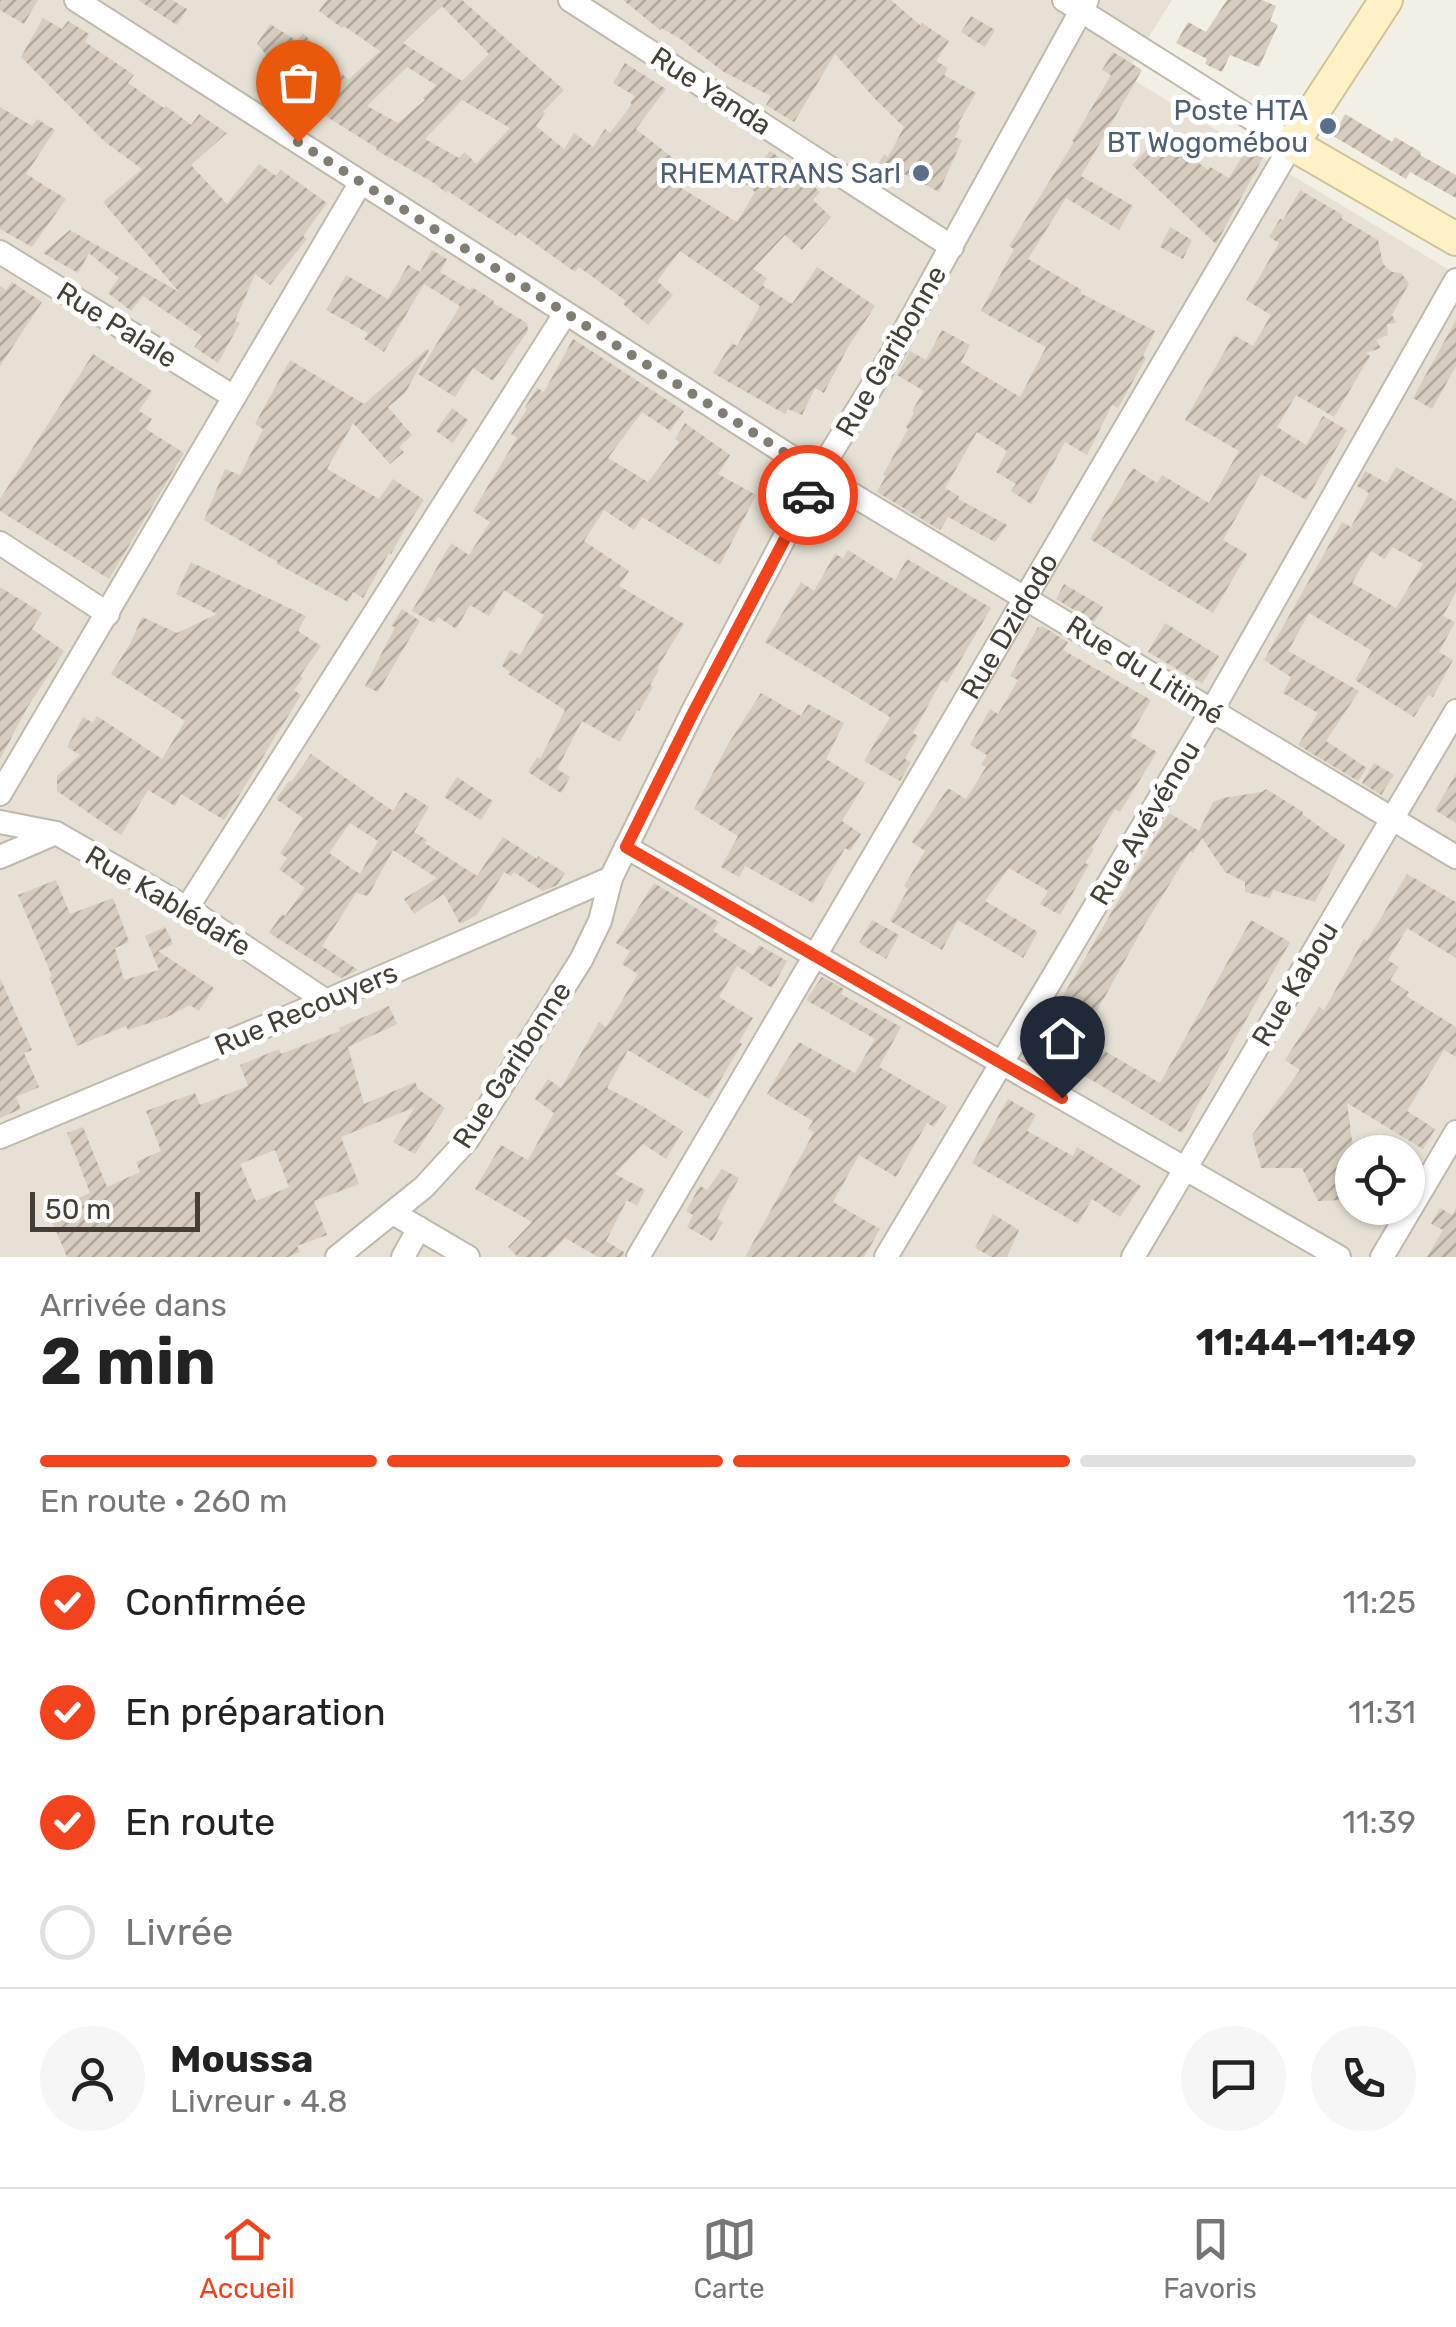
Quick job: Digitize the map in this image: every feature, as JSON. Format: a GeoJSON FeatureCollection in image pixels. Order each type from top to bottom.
{"type":"FeatureCollection","features":[{"type":"Feature","properties":{"kind":"street","name":"Rue du Litimé"},"geometry":{"type":"LineString","coordinates":[[76,0],[818,474],[1456,856]]}},
{"type":"Feature","properties":{"kind":"street","name":"Rue Yanda"},"geometry":{"type":"LineString","coordinates":[[570,0],[952,247]]}},
{"type":"Feature","properties":{"kind":"street","name":"Rue Dzidodo"},"geometry":{"type":"LineString","coordinates":[[638,1257],[1292,144],[1386,0]]}},
{"type":"Feature","properties":{"kind":"street"},"geometry":{"type":"LineString","coordinates":[[1077,4],[1292,144],[1456,239]]}},
{"type":"Feature","properties":{"kind":"street","name":"Rue Garibonne"},"geometry":{"type":"LineString","coordinates":[[337,1257],[424,1186],[468,1139],[581,960],[600,922],[612,878],[626,847],[694,711],[818,474],[952,247],[1077,4]]}},
{"type":"Feature","properties":{"kind":"street"},"geometry":{"type":"LineString","coordinates":[[0,794],[361,182]]}},
{"type":"Feature","properties":{"kind":"street","name":"Rue Palale"},"geometry":{"type":"LineString","coordinates":[[0,252],[234,398]]}},
{"type":"Feature","properties":{"kind":"street","name":"Rue Avévénou"},"geometry":{"type":"LineString","coordinates":[[886,1257],[1211,712],[1456,280]]}},
{"type":"Feature","properties":{"kind":"street"},"geometry":{"type":"LineString","coordinates":[[187,908],[565,314]]}},
{"type":"Feature","properties":{"kind":"street"},"geometry":{"type":"LineString","coordinates":[[0,543],[108,614]]}},
{"type":"Feature","properties":{"kind":"street","name":"Rue Kabou"},"geometry":{"type":"LineString","coordinates":[[1133,1257],[1456,711]]}},
{"type":"Feature","properties":{"kind":"street","name":"Rue Kablédafe"},"geometry":{"type":"LineString","coordinates":[[0,822],[56,833],[187,908],[326,1001]]}},
{"type":"Feature","properties":{"kind":"street"},"geometry":{"type":"LineString","coordinates":[[0,857],[56,833]]}},
{"type":"Feature","properties":{"kind":"street"},"geometry":{"type":"LineString","coordinates":[[626,847],[1340,1257]]}},
{"type":"Feature","properties":{"kind":"street","name":"Rue Recouyers"},"geometry":{"type":"LineString","coordinates":[[0,1137],[612,878]]}},
{"type":"Feature","properties":{"kind":"street"},"geometry":{"type":"LineString","coordinates":[[1382,1257],[1456,1132]]}},
{"type":"Feature","properties":{"kind":"street"},"geometry":{"type":"LineString","coordinates":[[393,1213],[468,1257]]}},
{"type":"Feature","properties":{"kind":"street"},"geometry":{"type":"LineString","coordinates":[[403,1257],[420,1228]]}},
{"type":"Feature","properties":{"kind":"shaded area"},"geometry":{"type":"Polygon","coordinates":[[[0,0],[1172,0],[1125,75],[1456,274],[1456,1257],[0,1257],[0,0]]]}},
{"type":"Feature","properties":{"kind":"building"},"geometry":{"type":"Polygon","coordinates":[[[0,0],[38,0],[24,24],[0,10],[0,0]]]}},
{"type":"Feature","properties":{"kind":"building"},"geometry":{"type":"Polygon","coordinates":[[[138,0],[172,0],[187,9],[177,25],[138,0]]]}},
{"type":"Feature","properties":{"kind":"building"},"geometry":{"type":"Polygon","coordinates":[[[327,0],[462,0],[564,90],[543,112],[536,126],[564,149],[574,133],[593,147],[605,129],[610,133],[632,104],[635,96],[613,83],[625,63],[666,89],[636,129],[673,158],[660,175],[737,222],[755,192],[743,182],[755,167],[770,151],[788,163],[820,192],[813,200],[831,217],[802,250],[785,235],[753,269],[767,278],[762,285],[792,304],[817,267],[875,306],[824,393],[815,388],[802,415],[788,409],[785,414],[713,373],[732,343],[737,346],[760,306],[680,251],[657,281],[673,295],[648,325],[623,304],[626,301],[579,267],[575,272],[519,232],[516,236],[376,150],[327,117],[310,100],[305,105],[257,44],[270,24],[297,41],[303,33],[348,80],[380,51],[319,11],[327,0]],[[442,6],[403,43],[462,81],[489,54],[442,6]],[[407,67],[367,106],[398,123],[436,85],[407,67]],[[462,100],[425,139],[459,158],[465,152],[476,164],[510,128],[462,100]]]}},
{"type":"Feature","properties":{"kind":"building"},"geometry":{"type":"Polygon","coordinates":[[[623,0],[891,0],[921,26],[922,23],[949,41],[936,61],[948,68],[944,75],[976,93],[958,124],[955,137],[962,140],[939,192],[896,170],[888,186],[871,176],[884,154],[888,157],[904,127],[835,54],[794,122],[766,105],[771,96],[724,72],[623,0]]]}},
{"type":"Feature","properties":{"kind":"building"},"geometry":{"type":"Polygon","coordinates":[[[1227,0],[1262,0],[1276,6],[1270,21],[1278,25],[1259,67],[1230,55],[1222,72],[1176,43],[1188,22],[1206,32],[1227,0]]]}},
{"type":"Feature","properties":{"kind":"building"},"geometry":{"type":"Polygon","coordinates":[[[971,16],[995,30],[985,47],[961,32],[971,16]]]}},
{"type":"Feature","properties":{"kind":"building"},"geometry":{"type":"Polygon","coordinates":[[[43,18],[62,29],[68,21],[89,34],[85,42],[134,75],[128,83],[191,125],[199,114],[227,133],[191,165],[227,204],[259,164],[276,176],[281,170],[327,203],[303,236],[307,239],[270,285],[255,274],[235,321],[240,323],[218,363],[194,347],[202,336],[143,296],[131,311],[108,293],[119,278],[89,253],[78,273],[43,253],[70,230],[179,292],[103,202],[142,169],[105,142],[21,57],[43,18]]]}},
{"type":"Feature","properties":{"kind":"building"},"geometry":{"type":"Polygon","coordinates":[[[1113,52],[1142,70],[1081,176],[1133,206],[1119,230],[1066,198],[1028,259],[1082,290],[1080,293],[1155,331],[1143,356],[1146,358],[1118,408],[1112,405],[1087,455],[1065,442],[1031,504],[1011,491],[1016,484],[996,472],[1007,451],[977,432],[945,488],[1007,525],[995,542],[948,517],[940,530],[877,492],[924,391],[897,375],[910,351],[926,360],[942,330],[970,345],[961,362],[1020,397],[1046,347],[981,311],[1014,249],[1009,246],[1111,75],[1102,70],[1113,52]]]}},
{"type":"Feature","properties":{"kind":"building"},"geometry":{"type":"Polygon","coordinates":[[[0,107],[32,126],[37,119],[55,130],[26,174],[66,199],[32,247],[0,229],[0,107]]]}},
{"type":"Feature","properties":{"kind":"building"},"geometry":{"type":"Polygon","coordinates":[[[1345,114],[1392,142],[1395,137],[1456,175],[1456,198],[1410,172],[1406,179],[1333,136],[1345,114]]]}},
{"type":"Feature","properties":{"kind":"building"},"geometry":{"type":"Polygon","coordinates":[[[1153,143],[1165,154],[1173,143],[1208,170],[1210,167],[1229,178],[1249,145],[1265,154],[1216,244],[1132,165],[1153,143]]]}},
{"type":"Feature","properties":{"kind":"building"},"geometry":{"type":"Polygon","coordinates":[[[1300,190],[1378,240],[1383,264],[1392,272],[1401,273],[1409,283],[1392,315],[1396,323],[1387,324],[1388,335],[1376,340],[1381,348],[1366,353],[1370,356],[1334,417],[1296,395],[1277,427],[1306,445],[1323,416],[1347,430],[1306,500],[1261,474],[1223,540],[1247,554],[1213,613],[1090,539],[1133,468],[1157,483],[1162,475],[1209,503],[1239,451],[1185,420],[1234,335],[1253,346],[1271,315],[1246,300],[1279,243],[1269,237],[1300,190]]]}},
{"type":"Feature","properties":{"kind":"building"},"geometry":{"type":"Polygon","coordinates":[[[1170,227],[1192,240],[1183,259],[1160,247],[1170,227]]]}},
{"type":"Feature","properties":{"kind":"building"},"geometry":{"type":"Polygon","coordinates":[[[432,250],[447,259],[440,272],[470,290],[472,287],[527,323],[528,331],[493,381],[473,368],[455,397],[418,374],[460,306],[424,284],[384,352],[364,339],[368,333],[326,310],[346,275],[388,299],[408,265],[420,272],[432,250]]]}},
{"type":"Feature","properties":{"kind":"building"},"geometry":{"type":"Polygon","coordinates":[[[12,282],[42,302],[0,366],[0,286],[6,290],[12,282]]]}},
{"type":"Feature","properties":{"kind":"building"},"geometry":{"type":"Polygon","coordinates":[[[1456,320],[1456,366],[1432,409],[1413,398],[1456,320]]]}},
{"type":"Feature","properties":{"kind":"building"},"geometry":{"type":"Polygon","coordinates":[[[573,339],[684,411],[670,431],[642,412],[608,458],[648,482],[679,442],[675,439],[685,423],[730,455],[718,474],[756,495],[720,565],[642,517],[634,530],[604,510],[584,541],[629,571],[619,586],[684,624],[620,742],[582,721],[557,769],[570,777],[561,793],[528,772],[537,757],[540,759],[565,710],[508,674],[502,666],[510,650],[520,655],[544,615],[504,590],[489,616],[470,605],[456,629],[438,617],[434,623],[412,611],[451,543],[469,555],[490,522],[473,511],[517,438],[511,434],[525,407],[537,388],[544,392],[573,339]]]}},
{"type":"Feature","properties":{"kind":"building"},"geometry":{"type":"Polygon","coordinates":[[[427,349],[405,393],[388,407],[412,435],[399,447],[404,452],[390,464],[353,423],[327,469],[379,499],[393,479],[424,500],[363,598],[353,592],[348,602],[204,520],[225,469],[240,475],[263,429],[255,424],[290,360],[364,404],[427,349]]]}},
{"type":"Feature","properties":{"kind":"building"},"geometry":{"type":"Polygon","coordinates":[[[93,354],[152,391],[139,411],[152,419],[146,429],[184,453],[109,579],[0,511],[0,499],[93,354]]]}},
{"type":"Feature","properties":{"kind":"building"},"geometry":{"type":"Polygon","coordinates":[[[452,408],[468,420],[453,443],[436,431],[452,408]]]}},
{"type":"Feature","properties":{"kind":"building"},"geometry":{"type":"Polygon","coordinates":[[[1396,467],[1456,501],[1456,592],[1443,616],[1455,622],[1439,652],[1453,660],[1433,697],[1428,695],[1414,717],[1355,680],[1372,651],[1309,613],[1288,651],[1359,691],[1326,741],[1367,768],[1358,781],[1298,745],[1318,713],[1283,693],[1291,677],[1264,660],[1342,522],[1351,527],[1369,493],[1357,486],[1365,471],[1387,483],[1396,467]],[[1392,547],[1385,559],[1371,551],[1352,583],[1396,608],[1423,564],[1392,547]]]}},
{"type":"Feature","properties":{"kind":"building"},"geometry":{"type":"Polygon","coordinates":[[[848,550],[895,580],[907,559],[991,608],[947,683],[942,680],[913,733],[918,736],[905,759],[911,762],[900,781],[864,761],[890,717],[765,642],[801,582],[814,591],[835,554],[843,558],[848,550]]]}},
{"type":"Feature","properties":{"kind":"building"},"geometry":{"type":"Polygon","coordinates":[[[191,562],[306,616],[298,631],[321,646],[294,690],[301,695],[224,820],[181,794],[175,806],[148,790],[121,835],[57,791],[57,776],[80,755],[67,747],[83,717],[93,723],[97,716],[162,759],[185,721],[111,674],[142,617],[177,633],[217,614],[176,594],[191,562]]]}},
{"type":"Feature","properties":{"kind":"building"},"geometry":{"type":"Polygon","coordinates":[[[1064,584],[1103,607],[1094,622],[1056,599],[1064,584]]]}},
{"type":"Feature","properties":{"kind":"building"},"geometry":{"type":"Polygon","coordinates":[[[0,587],[42,613],[32,629],[64,651],[0,759],[0,587]]]}},
{"type":"Feature","properties":{"kind":"building"},"geometry":{"type":"Polygon","coordinates":[[[402,609],[420,621],[378,692],[365,686],[402,609]]]}},
{"type":"Feature","properties":{"kind":"building"},"geometry":{"type":"Polygon","coordinates":[[[1165,623],[1219,656],[1202,684],[1148,652],[1165,623]]]}},
{"type":"Feature","properties":{"kind":"building"},"geometry":{"type":"Polygon","coordinates":[[[1042,626],[1068,642],[1063,650],[1151,700],[1130,736],[1157,752],[1120,812],[1115,809],[1060,915],[1040,904],[1048,891],[1009,868],[985,901],[1038,932],[1023,958],[958,920],[942,950],[890,921],[908,889],[904,886],[925,851],[912,842],[948,788],[966,799],[986,767],[981,765],[987,755],[970,745],[990,709],[998,714],[1018,680],[1010,676],[1042,626]]]}},
{"type":"Feature","properties":{"kind":"building"},"geometry":{"type":"Polygon","coordinates":[[[761,693],[801,716],[808,704],[844,723],[826,759],[865,783],[842,821],[861,834],[850,851],[845,848],[813,903],[745,866],[739,877],[721,867],[738,836],[694,809],[761,693]]]}},
{"type":"Feature","properties":{"kind":"building"},"geometry":{"type":"Polygon","coordinates":[[[311,754],[393,811],[405,792],[429,807],[414,832],[477,876],[503,837],[565,873],[557,885],[543,891],[514,872],[511,876],[504,872],[477,915],[460,924],[444,894],[414,914],[404,899],[437,878],[393,850],[368,896],[356,893],[322,946],[358,970],[341,978],[269,933],[305,888],[279,869],[287,858],[280,853],[303,818],[276,799],[311,754]],[[350,823],[329,853],[360,874],[378,841],[350,823]]]}},
{"type":"Feature","properties":{"kind":"building"},"geometry":{"type":"Polygon","coordinates":[[[1374,763],[1394,775],[1381,795],[1362,783],[1374,763]]]}},
{"type":"Feature","properties":{"kind":"building"},"geometry":{"type":"Polygon","coordinates":[[[1456,774],[1456,823],[1435,810],[1456,774]]]}},
{"type":"Feature","properties":{"kind":"building"},"geometry":{"type":"Polygon","coordinates":[[[457,777],[493,801],[481,820],[444,797],[457,777]]]}},
{"type":"Feature","properties":{"kind":"building"},"geometry":{"type":"Polygon","coordinates":[[[1266,789],[1345,845],[1315,902],[1273,890],[1270,898],[1245,892],[1245,882],[1225,872],[1202,838],[1145,924],[1082,1038],[1160,1083],[1251,920],[1290,942],[1182,1133],[1042,1051],[1068,1008],[1059,1003],[1169,813],[1199,831],[1213,802],[1266,789]]]}},
{"type":"Feature","properties":{"kind":"building"},"geometry":{"type":"Polygon","coordinates":[[[1407,874],[1456,902],[1456,958],[1407,928],[1388,960],[1399,967],[1390,980],[1409,992],[1406,996],[1456,1027],[1456,1057],[1444,1050],[1407,1111],[1435,1129],[1425,1146],[1425,1135],[1400,1135],[1347,1103],[1351,1135],[1335,1135],[1335,1200],[1318,1201],[1302,1168],[1261,1168],[1252,1135],[1300,1070],[1285,1060],[1319,1007],[1324,1010],[1364,939],[1367,941],[1407,874]]]}},
{"type":"Feature","properties":{"kind":"building"},"geometry":{"type":"Polygon","coordinates":[[[56,880],[70,914],[113,898],[129,942],[115,948],[124,980],[159,970],[145,936],[165,927],[173,944],[158,951],[214,988],[199,1011],[190,1005],[167,1017],[128,1030],[126,1026],[77,1046],[18,895],[56,880]]]}},
{"type":"Feature","properties":{"kind":"building"},"geometry":{"type":"Polygon","coordinates":[[[654,883],[719,922],[713,931],[753,955],[759,945],[787,961],[772,988],[737,966],[719,997],[753,1018],[709,1099],[628,1050],[607,1088],[683,1131],[666,1159],[643,1144],[615,1174],[645,1190],[637,1206],[627,1200],[606,1241],[624,1252],[623,1257],[598,1257],[565,1238],[547,1257],[518,1257],[508,1247],[532,1222],[475,1189],[501,1145],[528,1160],[554,1113],[535,1099],[548,1079],[561,1088],[599,1022],[606,1027],[638,974],[622,964],[630,951],[616,943],[654,883]]]}},
{"type":"Feature","properties":{"kind":"building"},"geometry":{"type":"Polygon","coordinates":[[[872,920],[899,935],[886,959],[859,943],[872,920]]]}},
{"type":"Feature","properties":{"kind":"building"},"geometry":{"type":"Polygon","coordinates":[[[822,977],[844,989],[841,994],[901,1027],[879,1067],[947,1106],[934,1127],[927,1123],[896,1177],[859,1155],[833,1202],[880,1229],[864,1257],[745,1257],[814,1132],[808,1129],[813,1121],[767,1094],[782,1067],[799,1042],[855,1073],[875,1039],[806,1000],[822,977]]]}},
{"type":"Feature","properties":{"kind":"building"},"geometry":{"type":"Polygon","coordinates":[[[0,978],[32,1050],[24,1053],[39,1087],[16,1097],[21,1109],[0,1118],[0,978]]]}},
{"type":"Feature","properties":{"kind":"building"},"geometry":{"type":"Polygon","coordinates":[[[389,1006],[397,1024],[348,1047],[364,1104],[415,1082],[418,1089],[445,1108],[415,1154],[393,1142],[415,1107],[341,1137],[359,1184],[314,1201],[327,1235],[297,1246],[300,1252],[288,1257],[67,1257],[51,1219],[77,1207],[74,1200],[90,1193],[67,1133],[83,1127],[107,1187],[140,1172],[136,1162],[161,1151],[146,1111],[195,1093],[200,1105],[248,1086],[240,1065],[279,1049],[281,1054],[340,1031],[339,1028],[389,1006]],[[275,1150],[240,1164],[256,1201],[289,1187],[275,1150]]]}},
{"type":"Feature","properties":{"kind":"building"},"geometry":{"type":"Polygon","coordinates":[[[1008,1099],[1036,1115],[1027,1131],[1073,1156],[1077,1147],[1141,1186],[1120,1217],[1092,1199],[1078,1224],[972,1163],[1008,1099]]]}},
{"type":"Feature","properties":{"kind":"building"},"geometry":{"type":"Polygon","coordinates":[[[722,1169],[739,1178],[717,1219],[723,1222],[712,1241],[687,1227],[693,1215],[686,1211],[700,1186],[707,1190],[722,1169]]]}},
{"type":"Feature","properties":{"kind":"building"},"geometry":{"type":"Polygon","coordinates":[[[1440,1208],[1452,1215],[1456,1208],[1456,1257],[1427,1257],[1443,1230],[1431,1224],[1440,1208]]]}},
{"type":"Feature","properties":{"kind":"building"},"geometry":{"type":"Polygon","coordinates":[[[993,1214],[1019,1230],[1007,1257],[992,1257],[975,1248],[993,1214]]]}},
{"type":"Feature","properties":{"kind":"way so far"},"geometry":{"type":"LineString","coordinates":[[298,142],[818,474],[808,495]]}},
{"type":"Feature","properties":{"kind":"place","name":"Poste HTA BT Wogomébou"},"geometry":{"type":"Point","coordinates":[1328,126]}},
{"type":"Feature","properties":{"kind":"place","name":"RHEMATRANS Sarl"},"geometry":{"type":"Point","coordinates":[921,173]}},
{"type":"Feature","properties":{"kind":"route"},"geometry":{"type":"LineString","coordinates":[[808,495],[626,847],[1062,1098]]}}]}
